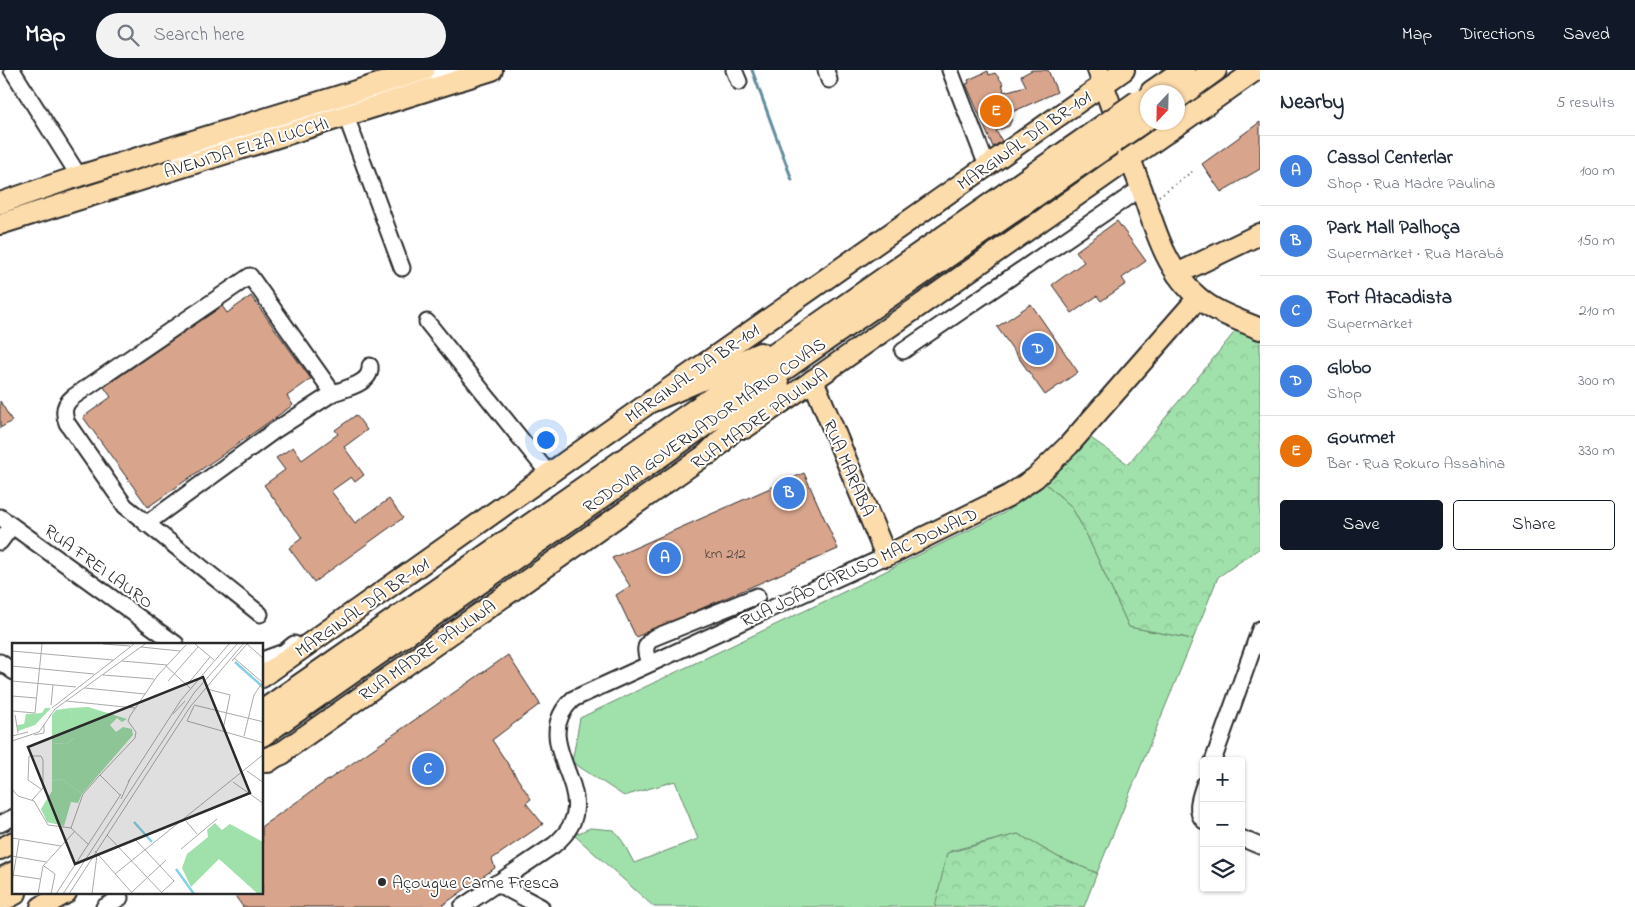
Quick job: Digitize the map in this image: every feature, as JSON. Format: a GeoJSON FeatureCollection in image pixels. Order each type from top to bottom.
{"type":"FeatureCollection","features":[{"type":"Feature","properties":{"kind":"highway","name":"RODOVIA GOVERNADOR MÁRIO COVAS"},"geometry":{"type":"LineString","coordinates":[[1166,85],[1184,70]]}},
{"type":"Feature","properties":{"kind":"highway"},"geometry":{"type":"LineString","coordinates":[[1185,92],[1215,70]]}},
{"type":"Feature","properties":{"kind":"highway","name":"RODOVIA GOVERNADOR MÁRIO COVAS"},"geometry":{"type":"LineString","coordinates":[[264,711],[802,336],[1140,106]]}},
{"type":"Feature","properties":{"kind":"highway","name":"RODOVIA GOVERNADOR MÁRIO COVAS"},"geometry":{"type":"LineString","coordinates":[[264,733],[828,338],[1110,125]]}},
{"type":"Feature","properties":{"kind":"highway"},"geometry":{"type":"LineString","coordinates":[[653,400],[802,336]]}},
{"type":"Feature","properties":{"kind":"highway"},"geometry":{"type":"LineString","coordinates":[[709,453],[828,338]]}},
{"type":"Feature","properties":{"kind":"highway"},"geometry":{"type":"LineString","coordinates":[[0,880],[12,874]]}},
{"type":"Feature","properties":{"kind":"highway"},"geometry":{"type":"LineString","coordinates":[[0,901],[13,894]]}},
{"type":"Feature","properties":{"kind":"main road","name":"AVENIDA ELZA LUCCHI"},"geometry":{"type":"LineString","coordinates":[[0,224],[424,70]]}},
{"type":"Feature","properties":{"kind":"main road","name":"AVENIDA ELZA LUCCHI"},"geometry":{"type":"LineString","coordinates":[[0,203],[79,176],[346,116],[492,70]]}},
{"type":"Feature","properties":{"kind":"main road","name":"MARGINAL DA BR-101"},"geometry":{"type":"LineString","coordinates":[[264,677],[653,400],[1083,99],[1100,74],[1124,70]]}},
{"type":"Feature","properties":{"kind":"main road","name":"RUA MADRE PAULINA"},"geometry":{"type":"LineString","coordinates":[[272,757],[1256,70]]}},
{"type":"Feature","properties":{"kind":"main road"},"geometry":{"type":"LineString","coordinates":[[1100,74],[1110,125]]}},
{"type":"Feature","properties":{"kind":"main road"},"geometry":{"type":"LineString","coordinates":[[1083,99],[1103,102],[1110,125],[1130,159],[1166,255],[1177,274],[1198,298],[1260,330]]}},
{"type":"Feature","properties":{"kind":"main road"},"geometry":{"type":"LineString","coordinates":[[1177,274],[1260,234]]}},
{"type":"Feature","properties":{"kind":"main road","name":"RUA JOÃO CARUSO MAC DONALD"},"geometry":{"type":"LineString","coordinates":[[886,556],[1008,496],[1035,478],[1068,445],[1198,298]]}},
{"type":"Feature","properties":{"kind":"main road","name":"RUA MARABÁ"},"geometry":{"type":"LineString","coordinates":[[813,380],[886,556]]}},
{"type":"Feature","properties":{"kind":"main road"},"geometry":{"type":"LineString","coordinates":[[0,849],[12,843]]}},
{"type":"Feature","properties":{"kind":"main road"},"geometry":{"type":"LineString","coordinates":[[41,907],[64,894]]}},
{"type":"Feature","properties":{"kind":"street"},"geometry":{"type":"LineString","coordinates":[[12,70],[79,176]]}},
{"type":"Feature","properties":{"kind":"street"},"geometry":{"type":"LineString","coordinates":[[0,214],[458,70]]}},
{"type":"Feature","properties":{"kind":"street"},"geometry":{"type":"LineString","coordinates":[[950,70],[987,166]]}},
{"type":"Feature","properties":{"kind":"street"},"geometry":{"type":"LineString","coordinates":[[346,116],[402,268]]}},
{"type":"Feature","properties":{"kind":"street"},"geometry":{"type":"LineString","coordinates":[[903,351],[1143,196]]}},
{"type":"Feature","properties":{"kind":"street"},"geometry":{"type":"LineString","coordinates":[[260,614],[125,506],[67,424],[64,410],[73,397],[250,276],[334,393]]}},
{"type":"Feature","properties":{"kind":"street"},"geometry":{"type":"LineString","coordinates":[[427,322],[549,474]]}},
{"type":"Feature","properties":{"kind":"street"},"geometry":{"type":"LineString","coordinates":[[146,524],[274,431],[334,393],[365,380],[370,374],[370,366]]}},
{"type":"Feature","properties":{"kind":"street"},"geometry":{"type":"LineString","coordinates":[[0,542],[6,522]]}},
{"type":"Feature","properties":{"kind":"street","name":"RUA FREI LAURO"},"geometry":{"type":"LineString","coordinates":[[6,522],[175,643]]}},
{"type":"Feature","properties":{"kind":"street","name":"RUA JOÃO CARUSO MAC DONALD"},"geometry":{"type":"LineString","coordinates":[[496,883],[565,836],[575,816],[574,793],[557,741],[557,720],[563,709],[573,699],[886,556]]}},
{"type":"Feature","properties":{"kind":"street"},"geometry":{"type":"LineString","coordinates":[[649,663],[645,652],[647,643],[653,638],[757,596]]}},
{"type":"Feature","properties":{"kind":"street"},"geometry":{"type":"LineString","coordinates":[[1214,757],[1260,630]]}},
{"type":"Feature","properties":{"kind":"street"},"geometry":{"type":"LineString","coordinates":[[264,659],[284,652],[297,642]]}},
{"type":"Feature","properties":{"kind":"street"},"geometry":{"type":"LineString","coordinates":[[0,662],[12,671]]}},
{"type":"Feature","properties":{"kind":"street"},"geometry":{"type":"LineString","coordinates":[[1200,798],[1198,804],[1200,814]]}},
{"type":"Feature","properties":{"kind":"street"},"geometry":{"type":"LineString","coordinates":[[1245,840],[1260,846]]}},
{"type":"Feature","properties":{"kind":"street"},"geometry":{"type":"LineString","coordinates":[[462,907],[496,883],[542,907]]}},
{"type":"Feature","properties":{"kind":"street"},"geometry":{"type":"LineString","coordinates":[[104,907],[121,900]]}},
{"type":"Feature","properties":{"kind":"path"},"geometry":{"type":"LineString","coordinates":[[1143,196],[1193,171]]}},
{"type":"Feature","properties":{"kind":"green space"},"geometry":{"type":"Polygon","coordinates":[[[1237,329],[1260,339],[1260,548],[1218,577],[1193,639],[1129,627],[1085,531],[1071,506],[1045,483],[1088,436],[1128,464],[1237,329]]]}},
{"type":"Feature","properties":{"kind":"green space"},"geometry":{"type":"Polygon","coordinates":[[[1045,483],[1071,506],[1085,531],[1129,627],[1193,639],[1097,873],[1058,857],[1018,834],[950,851],[936,907],[654,907],[574,835],[590,828],[614,830],[634,863],[698,839],[675,781],[624,796],[572,762],[580,718],[1004,513],[1045,483]]]}},
{"type":"Feature","properties":{"kind":"green space"},"geometry":{"type":"Polygon","coordinates":[[[1018,834],[1058,857],[1097,873],[1084,907],[935,907],[947,853],[1018,834]]]}},
{"type":"Feature","properties":{"kind":"building"},"geometry":{"type":"Polygon","coordinates":[[[1032,70],[1048,70],[1057,92],[1010,113],[1012,119],[1009,126],[996,131],[1002,141],[993,147],[966,84],[969,83],[968,80],[988,71],[989,75],[995,73],[1002,82],[1004,92],[1026,86],[1021,76],[1032,70]]]}},
{"type":"Feature","properties":{"kind":"building"},"geometry":{"type":"Polygon","coordinates":[[[1260,122],[1260,169],[1221,192],[1202,164],[1260,122]]]}},
{"type":"Feature","properties":{"kind":"building"},"geometry":{"type":"Polygon","coordinates":[[[1117,221],[1146,261],[1122,278],[1126,284],[1101,301],[1097,296],[1072,313],[1052,285],[1084,262],[1076,251],[1117,221]]]}},
{"type":"Feature","properties":{"kind":"building"},"geometry":{"type":"Polygon","coordinates":[[[251,296],[311,379],[287,396],[293,405],[148,507],[83,417],[111,397],[104,387],[222,306],[227,313],[251,296]]]}},
{"type":"Feature","properties":{"kind":"building"},"geometry":{"type":"Polygon","coordinates":[[[1031,304],[1078,372],[1045,395],[997,327],[1031,304]]]}},
{"type":"Feature","properties":{"kind":"building"},"geometry":{"type":"Polygon","coordinates":[[[0,401],[12,421],[0,428],[0,401]]]}},
{"type":"Feature","properties":{"kind":"building"},"geometry":{"type":"Polygon","coordinates":[[[356,415],[367,430],[344,447],[364,475],[355,482],[351,477],[331,491],[355,523],[389,499],[403,518],[314,582],[289,548],[302,538],[264,485],[285,470],[276,458],[293,447],[302,460],[338,434],[335,430],[356,415]]]}},
{"type":"Feature","properties":{"kind":"building"},"geometry":{"type":"Polygon","coordinates":[[[804,473],[838,549],[636,637],[616,595],[630,586],[612,558],[804,473]]]}},
{"type":"Feature","properties":{"kind":"building"},"geometry":{"type":"Polygon","coordinates":[[[508,655],[540,704],[492,740],[531,799],[526,803],[543,824],[492,859],[495,868],[440,907],[243,907],[234,894],[264,894],[264,825],[508,655]]]}},
{"type":"Feature","properties":{"kind":"waterway"},"geometry":{"type":"LineString","coordinates":[[752,70],[792,180]]}},
{"type":"Feature","properties":{"kind":"place","name":"Gourmet"},"geometry":{"type":"Point","coordinates":[996,111]}},
{"type":"Feature","properties":{"kind":"place","name":"Globo"},"geometry":{"type":"Point","coordinates":[1038,349]}},
{"type":"Feature","properties":{"kind":"place","name":"Park Mall Palhoça"},"geometry":{"type":"Point","coordinates":[789,493]}},
{"type":"Feature","properties":{"kind":"place","name":"Cassol Centerlar"},"geometry":{"type":"Point","coordinates":[665,558]}},
{"type":"Feature","properties":{"kind":"place","name":"Fort Atacadista"},"geometry":{"type":"Point","coordinates":[428,769]}},
{"type":"Feature","properties":{"kind":"place","name":"Açougue Carne Fresca"},"geometry":{"type":"Point","coordinates":[382,882]}}]}
